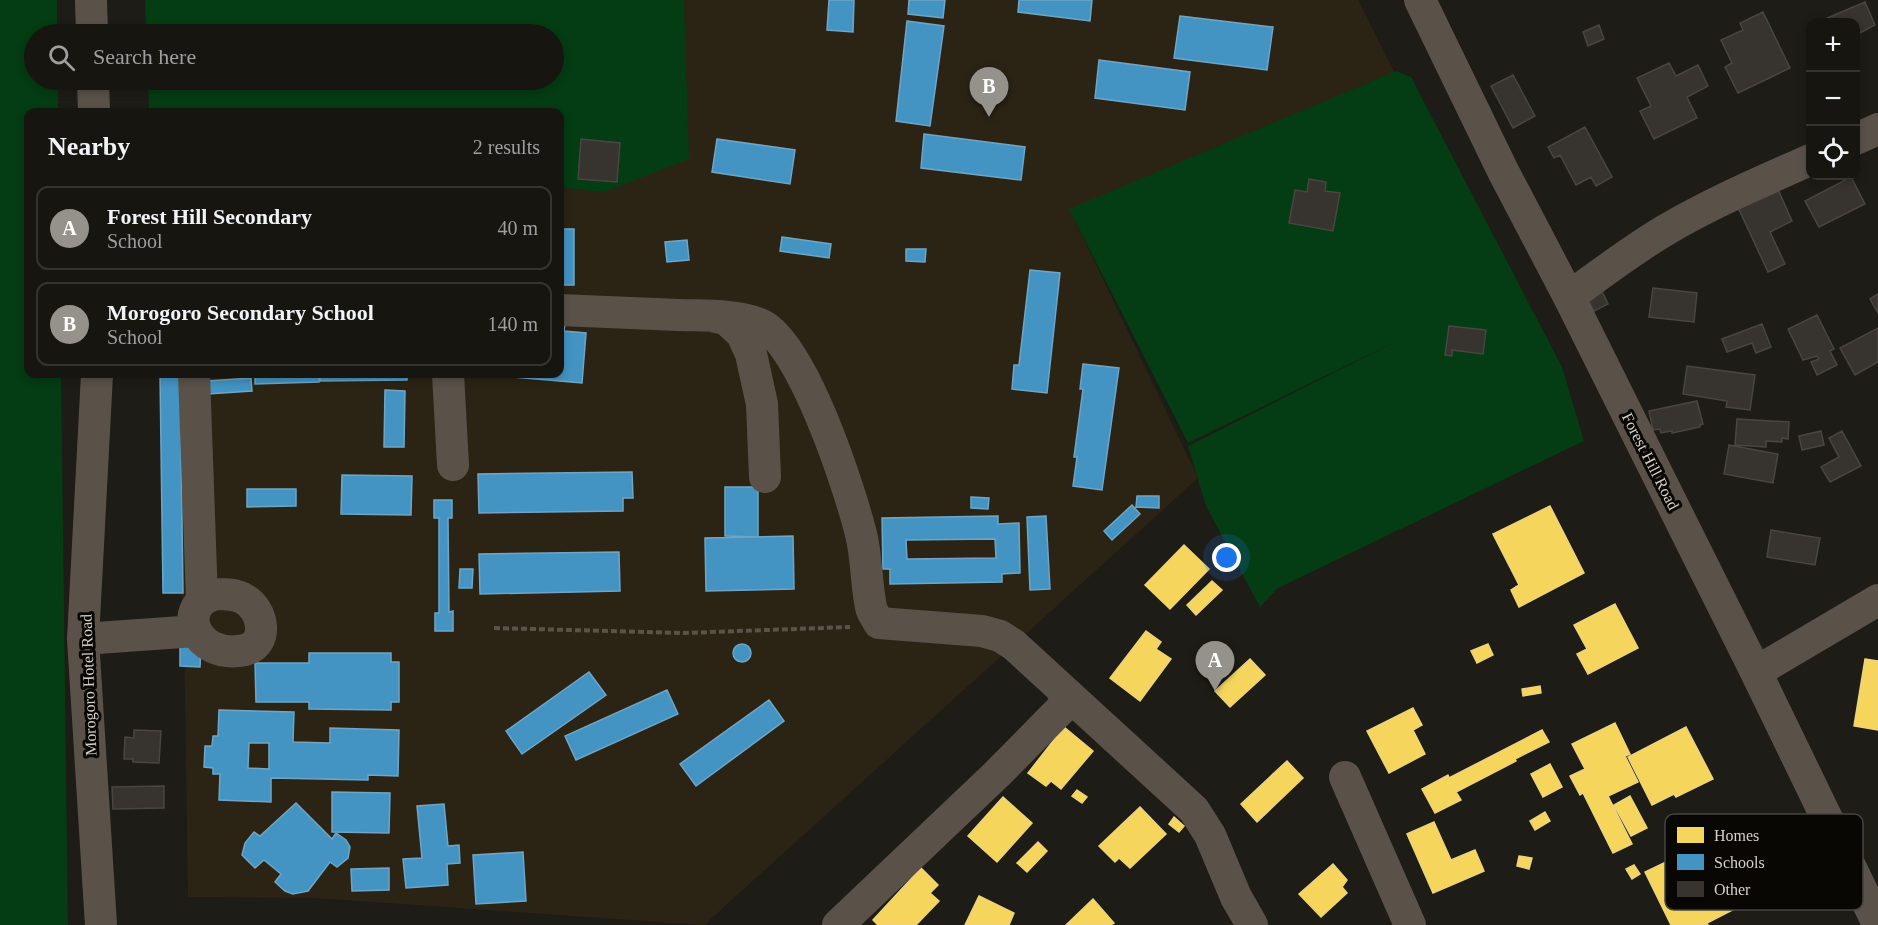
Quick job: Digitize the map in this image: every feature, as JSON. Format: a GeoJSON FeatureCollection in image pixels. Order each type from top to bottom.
{"type":"FeatureCollection","features":[{"type":"Feature","properties":{"kind":"street"},"geometry":{"type":"LineString","coordinates":[[91,0],[92,24]]}},
{"type":"Feature","properties":{"kind":"street","name":"Forest Hill Road"},"geometry":{"type":"LineString","coordinates":[[1420,0],[1503,171],[1569,297],[1825,814]]}},
{"type":"Feature","properties":{"kind":"street"},"geometry":{"type":"LineString","coordinates":[[93,90],[94,108]]}},
{"type":"Feature","properties":{"kind":"street"},"geometry":{"type":"LineString","coordinates":[[1860,137],[1878,129]]}},
{"type":"Feature","properties":{"kind":"street"},"geometry":{"type":"LineString","coordinates":[[1569,297],[1665,231],[1709,206],[1806,162]]}},
{"type":"Feature","properties":{"kind":"street"},"geometry":{"type":"LineString","coordinates":[[564,310],[697,315],[738,319],[762,325],[777,337],[801,373],[834,448],[848,489],[864,550],[871,607],[879,623],[973,630],[1000,636],[1014,645],[1194,810],[1210,835],[1236,897],[1251,925]]}},
{"type":"Feature","properties":{"kind":"street"},"geometry":{"type":"LineString","coordinates":[[697,315],[726,318],[746,341],[757,376],[762,404],[765,477]]}},
{"type":"Feature","properties":{"kind":"street","name":"Morogoro Hotel Road"},"geometry":{"type":"LineString","coordinates":[[97,378],[83,639],[101,925]]}},
{"type":"Feature","properties":{"kind":"street"},"geometry":{"type":"LineString","coordinates":[[194,378],[202,600]]}},
{"type":"Feature","properties":{"kind":"street"},"geometry":{"type":"LineString","coordinates":[[448,378],[453,465]]}},
{"type":"Feature","properties":{"kind":"street"},"geometry":{"type":"LineString","coordinates":[[217,594],[243,598],[255,608],[261,619],[261,632],[252,646],[246,650],[218,650],[205,644],[196,631],[195,610],[202,600],[217,594]]}},
{"type":"Feature","properties":{"kind":"street"},"geometry":{"type":"LineString","coordinates":[[1756,672],[1878,600]]}},
{"type":"Feature","properties":{"kind":"street"},"geometry":{"type":"LineString","coordinates":[[83,639],[196,631]]}},
{"type":"Feature","properties":{"kind":"street"},"geometry":{"type":"LineString","coordinates":[[838,925],[997,774],[1070,701],[1061,689]]}},
{"type":"Feature","properties":{"kind":"street"},"geometry":{"type":"LineString","coordinates":[[1345,777],[1410,925]]}},
{"type":"Feature","properties":{"kind":"street","name":"Forest Hill Road"},"geometry":{"type":"LineString","coordinates":[[1863,893],[1878,924]]}},
{"type":"Feature","properties":{"kind":"path"},"geometry":{"type":"LineString","coordinates":[[494,628],[684,633],[843,627],[879,623]]}},
{"type":"Feature","properties":{"kind":"shaded area"},"geometry":{"type":"Polygon","coordinates":[[[683,0],[1358,0],[1395,73],[1070,210],[1198,478],[704,925],[315,898],[188,897],[184,631],[165,378],[564,378],[564,188],[592,191],[683,0]]]}},
{"type":"Feature","properties":{"kind":"green space"},"geometry":{"type":"Polygon","coordinates":[[[0,0],[57,0],[57,24],[24,24],[24,90],[58,90],[58,108],[24,108],[24,378],[61,378],[68,925],[0,925],[0,0]]]}},
{"type":"Feature","properties":{"kind":"green space"},"geometry":{"type":"Polygon","coordinates":[[[145,0],[684,0],[689,159],[607,191],[592,191],[564,188],[564,108],[149,108],[148,90],[564,90],[564,24],[146,24],[145,0]]]}},
{"type":"Feature","properties":{"kind":"green space"},"geometry":{"type":"Polygon","coordinates":[[[1396,71],[1411,77],[1562,367],[1584,441],[1278,588],[1260,607],[1206,506],[1188,446],[1403,338],[1188,443],[1069,209],[1396,71]]]}},
{"type":"Feature","properties":{"kind":"building: Homes"},"geometry":{"type":"Polygon","coordinates":[[[1550,506],[1584,573],[1519,607],[1511,590],[1519,585],[1493,534],[1550,506]]]}},
{"type":"Feature","properties":{"kind":"building: Homes"},"geometry":{"type":"Polygon","coordinates":[[[1184,545],[1209,569],[1170,609],[1145,585],[1184,545]]]}},
{"type":"Feature","properties":{"kind":"building: Homes"},"geometry":{"type":"Polygon","coordinates":[[[1212,581],[1222,590],[1196,615],[1187,605],[1212,581]]]}},
{"type":"Feature","properties":{"kind":"building: Homes"},"geometry":{"type":"Polygon","coordinates":[[[1615,604],[1638,648],[1588,674],[1577,654],[1587,649],[1574,625],[1615,604]]]}},
{"type":"Feature","properties":{"kind":"building: Homes"},"geometry":{"type":"Polygon","coordinates":[[[1146,631],[1161,642],[1156,649],[1171,659],[1140,701],[1110,678],[1146,631]]]}},
{"type":"Feature","properties":{"kind":"building: Homes"},"geometry":{"type":"Polygon","coordinates":[[[1488,644],[1493,655],[1477,663],[1471,651],[1488,644]]]}},
{"type":"Feature","properties":{"kind":"building: Homes"},"geometry":{"type":"Polygon","coordinates":[[[1250,659],[1265,675],[1230,707],[1215,691],[1250,659]]]}},
{"type":"Feature","properties":{"kind":"building: Homes"},"geometry":{"type":"Polygon","coordinates":[[[1865,659],[1878,661],[1878,730],[1854,726],[1865,659]]]}},
{"type":"Feature","properties":{"kind":"building: Homes"},"geometry":{"type":"Polygon","coordinates":[[[1540,686],[1541,693],[1523,696],[1522,689],[1540,686]]]}},
{"type":"Feature","properties":{"kind":"building: Homes"},"geometry":{"type":"Polygon","coordinates":[[[1413,708],[1422,725],[1413,730],[1425,754],[1389,773],[1367,731],[1413,708]]]}},
{"type":"Feature","properties":{"kind":"building: Homes"},"geometry":{"type":"Polygon","coordinates":[[[1615,723],[1630,754],[1625,756],[1638,782],[1608,796],[1632,844],[1613,853],[1583,793],[1580,795],[1570,776],[1585,769],[1572,744],[1615,723]]]}},
{"type":"Feature","properties":{"kind":"building: Homes"},"geometry":{"type":"Polygon","coordinates":[[[1064,727],[1093,751],[1061,789],[1051,781],[1046,786],[1028,773],[1064,727]]]}},
{"type":"Feature","properties":{"kind":"building: Homes"},"geometry":{"type":"Polygon","coordinates":[[[1686,727],[1713,779],[1676,797],[1674,794],[1652,805],[1628,757],[1686,727]]]}},
{"type":"Feature","properties":{"kind":"building: Homes"},"geometry":{"type":"Polygon","coordinates":[[[1542,730],[1549,742],[1456,792],[1461,800],[1435,813],[1422,789],[1448,775],[1449,778],[1542,730]]]}},
{"type":"Feature","properties":{"kind":"building: Homes"},"geometry":{"type":"Polygon","coordinates":[[[1287,761],[1303,778],[1257,822],[1241,804],[1287,761]]]}},
{"type":"Feature","properties":{"kind":"building: Homes"},"geometry":{"type":"Polygon","coordinates":[[[1550,764],[1562,787],[1543,797],[1531,774],[1550,764]]]}},
{"type":"Feature","properties":{"kind":"building: Homes"},"geometry":{"type":"Polygon","coordinates":[[[1077,790],[1087,797],[1082,803],[1072,796],[1077,790]]]}},
{"type":"Feature","properties":{"kind":"building: Homes"},"geometry":{"type":"Polygon","coordinates":[[[1630,796],[1647,828],[1631,836],[1614,805],[1630,796]]]}},
{"type":"Feature","properties":{"kind":"building: Homes"},"geometry":{"type":"Polygon","coordinates":[[[1003,797],[1032,823],[997,862],[968,836],[1003,797]]]}},
{"type":"Feature","properties":{"kind":"building: Homes"},"geometry":{"type":"Polygon","coordinates":[[[1140,807],[1166,834],[1130,868],[1119,858],[1115,862],[1099,846],[1140,807]]]}},
{"type":"Feature","properties":{"kind":"building: Homes"},"geometry":{"type":"Polygon","coordinates":[[[1545,812],[1550,821],[1535,830],[1530,821],[1545,812]]]}},
{"type":"Feature","properties":{"kind":"building: Homes"},"geometry":{"type":"Polygon","coordinates":[[[1174,817],[1184,826],[1179,832],[1169,824],[1174,817]]]}},
{"type":"Feature","properties":{"kind":"building: Homes"},"geometry":{"type":"Polygon","coordinates":[[[1434,822],[1451,860],[1475,850],[1484,871],[1433,893],[1407,834],[1434,822]]]}},
{"type":"Feature","properties":{"kind":"building: Homes"},"geometry":{"type":"Polygon","coordinates":[[[1038,842],[1047,851],[1027,872],[1017,863],[1038,842]]]}},
{"type":"Feature","properties":{"kind":"building: Homes"},"geometry":{"type":"Polygon","coordinates":[[[1519,856],[1532,858],[1529,869],[1517,866],[1519,856]]]}},
{"type":"Feature","properties":{"kind":"building: Homes"},"geometry":{"type":"Polygon","coordinates":[[[1665,862],[1665,910],[1732,910],[1707,923],[1708,925],[1671,925],[1645,872],[1665,862]]]}},
{"type":"Feature","properties":{"kind":"building: Homes"},"geometry":{"type":"Polygon","coordinates":[[[1333,864],[1347,880],[1342,887],[1347,893],[1321,917],[1299,894],[1333,864]]]}},
{"type":"Feature","properties":{"kind":"building: Homes"},"geometry":{"type":"Polygon","coordinates":[[[1634,865],[1640,874],[1632,879],[1626,869],[1634,865]]]}},
{"type":"Feature","properties":{"kind":"building: Homes"},"geometry":{"type":"Polygon","coordinates":[[[921,868],[938,885],[930,893],[939,901],[916,925],[878,925],[873,920],[921,868]]]}},
{"type":"Feature","properties":{"kind":"building: Homes"},"geometry":{"type":"Polygon","coordinates":[[[979,896],[1014,913],[1009,925],[965,925],[979,896]]]}},
{"type":"Feature","properties":{"kind":"building: Homes"},"geometry":{"type":"Polygon","coordinates":[[[1093,899],[1114,923],[1111,925],[1066,925],[1093,899]]]}},
{"type":"Feature","properties":{"kind":"building: Schools"},"geometry":{"type":"Polygon","coordinates":[[[829,0],[854,0],[853,32],[827,30],[829,0]]]}},
{"type":"Feature","properties":{"kind":"building: Schools"},"geometry":{"type":"Polygon","coordinates":[[[909,0],[945,0],[943,18],[908,14],[909,0]]]}},
{"type":"Feature","properties":{"kind":"building: Schools"},"geometry":{"type":"Polygon","coordinates":[[[1019,0],[1092,0],[1090,21],[1018,12],[1019,0]]]}},
{"type":"Feature","properties":{"kind":"building: Schools"},"geometry":{"type":"Polygon","coordinates":[[[1180,16],[1273,27],[1267,70],[1174,58],[1180,16]]]}},
{"type":"Feature","properties":{"kind":"building: Schools"},"geometry":{"type":"Polygon","coordinates":[[[907,21],[944,26],[930,126],[896,121],[907,21]]]}},
{"type":"Feature","properties":{"kind":"building: Schools"},"geometry":{"type":"Polygon","coordinates":[[[1099,60],[1190,72],[1185,110],[1095,98],[1099,60]]]}},
{"type":"Feature","properties":{"kind":"building: Schools"},"geometry":{"type":"Polygon","coordinates":[[[924,134],[1025,147],[1021,180],[921,168],[924,134]]]}},
{"type":"Feature","properties":{"kind":"building: Schools"},"geometry":{"type":"Polygon","coordinates":[[[717,139],[795,150],[790,184],[712,172],[717,139]]]}},
{"type":"Feature","properties":{"kind":"building: Schools"},"geometry":{"type":"Polygon","coordinates":[[[564,229],[574,229],[574,285],[564,285],[564,229]]]}},
{"type":"Feature","properties":{"kind":"building: Schools"},"geometry":{"type":"Polygon","coordinates":[[[782,237],[831,244],[829,258],[780,251],[782,237]]]}},
{"type":"Feature","properties":{"kind":"building: Schools"},"geometry":{"type":"Polygon","coordinates":[[[687,240],[689,260],[667,262],[665,242],[687,240]]]}},
{"type":"Feature","properties":{"kind":"building: Schools"},"geometry":{"type":"Polygon","coordinates":[[[906,249],[926,249],[925,262],[906,261],[906,249]]]}},
{"type":"Feature","properties":{"kind":"building: Schools"},"geometry":{"type":"Polygon","coordinates":[[[1030,270],[1060,273],[1047,393],[1012,389],[1014,365],[1019,365],[1030,270]]]}},
{"type":"Feature","properties":{"kind":"building: Schools"},"geometry":{"type":"Polygon","coordinates":[[[564,331],[586,333],[582,383],[524,378],[564,378],[564,331]]]}},
{"type":"Feature","properties":{"kind":"building: Schools"},"geometry":{"type":"Polygon","coordinates":[[[1083,364],[1119,368],[1102,490],[1073,486],[1077,457],[1074,457],[1083,389],[1080,389],[1083,364]]]}},
{"type":"Feature","properties":{"kind":"building: Schools"},"geometry":{"type":"Polygon","coordinates":[[[160,378],[180,378],[183,593],[163,593],[160,378]]]}},
{"type":"Feature","properties":{"kind":"building: Schools"},"geometry":{"type":"Polygon","coordinates":[[[251,378],[252,391],[208,394],[207,381],[251,378]]]}},
{"type":"Feature","properties":{"kind":"building: Schools"},"geometry":{"type":"Polygon","coordinates":[[[255,378],[319,378],[319,382],[255,384],[255,378]]]}},
{"type":"Feature","properties":{"kind":"building: Schools"},"geometry":{"type":"Polygon","coordinates":[[[320,378],[407,378],[407,380],[320,381],[320,378]]]}},
{"type":"Feature","properties":{"kind":"building: Schools"},"geometry":{"type":"Polygon","coordinates":[[[385,390],[405,391],[404,447],[384,447],[385,390]]]}},
{"type":"Feature","properties":{"kind":"building: Schools"},"geometry":{"type":"Polygon","coordinates":[[[632,472],[633,498],[623,498],[623,511],[479,513],[478,474],[632,472]]]}},
{"type":"Feature","properties":{"kind":"building: Schools"},"geometry":{"type":"Polygon","coordinates":[[[342,475],[412,476],[411,515],[341,514],[342,475]]]}},
{"type":"Feature","properties":{"kind":"building: Schools"},"geometry":{"type":"Polygon","coordinates":[[[725,487],[758,487],[758,537],[725,536],[725,487]]]}},
{"type":"Feature","properties":{"kind":"building: Schools"},"geometry":{"type":"Polygon","coordinates":[[[247,489],[296,489],[296,506],[247,507],[247,489]]]}},
{"type":"Feature","properties":{"kind":"building: Schools"},"geometry":{"type":"Polygon","coordinates":[[[1137,496],[1159,496],[1159,508],[1136,507],[1137,496]]]}},
{"type":"Feature","properties":{"kind":"building: Schools"},"geometry":{"type":"Polygon","coordinates":[[[971,497],[989,498],[988,509],[971,508],[971,497]]]}},
{"type":"Feature","properties":{"kind":"building: Schools"},"geometry":{"type":"Polygon","coordinates":[[[434,500],[452,500],[452,518],[448,518],[449,612],[453,611],[453,631],[435,631],[435,613],[439,613],[439,518],[434,518],[434,500]]]}},
{"type":"Feature","properties":{"kind":"building: Schools"},"geometry":{"type":"Polygon","coordinates":[[[1132,505],[1140,514],[1112,540],[1104,531],[1132,505]]]}},
{"type":"Feature","properties":{"kind":"building: Schools"},"geometry":{"type":"Polygon","coordinates":[[[998,516],[998,524],[1019,523],[1020,573],[1002,574],[1002,582],[890,584],[890,569],[883,569],[882,518],[998,516]],[[995,539],[906,540],[907,559],[996,558],[995,539]]]}},
{"type":"Feature","properties":{"kind":"building: Schools"},"geometry":{"type":"Polygon","coordinates":[[[1046,516],[1050,589],[1030,590],[1027,517],[1046,516]]]}},
{"type":"Feature","properties":{"kind":"building: Schools"},"geometry":{"type":"Polygon","coordinates":[[[793,536],[794,589],[706,591],[705,538],[793,536]]]}},
{"type":"Feature","properties":{"kind":"building: Schools"},"geometry":{"type":"Polygon","coordinates":[[[619,552],[620,591],[480,594],[479,554],[619,552]]]}},
{"type":"Feature","properties":{"kind":"building: Schools"},"geometry":{"type":"Polygon","coordinates":[[[460,569],[473,569],[472,588],[459,588],[460,569]]]}},
{"type":"Feature","properties":{"kind":"building: Schools"},"geometry":{"type":"Polygon","coordinates":[[[180,644],[201,644],[200,667],[180,666],[180,644]]]}},
{"type":"Feature","properties":{"kind":"building: Schools"},"geometry":{"type":"Polygon","coordinates":[[[742,644],[748,647],[751,653],[748,659],[742,662],[736,659],[733,653],[736,647],[742,644]]]}},
{"type":"Feature","properties":{"kind":"building: Schools"},"geometry":{"type":"Polygon","coordinates":[[[309,653],[391,653],[391,662],[399,662],[399,702],[391,702],[391,710],[309,709],[309,702],[256,702],[255,663],[309,663],[309,653]]]}},
{"type":"Feature","properties":{"kind":"building: Schools"},"geometry":{"type":"Polygon","coordinates":[[[589,672],[606,695],[522,754],[506,731],[589,672]]]}},
{"type":"Feature","properties":{"kind":"building: Schools"},"geometry":{"type":"Polygon","coordinates":[[[667,690],[678,714],[576,760],[565,736],[667,690]]]}},
{"type":"Feature","properties":{"kind":"building: Schools"},"geometry":{"type":"Polygon","coordinates":[[[769,700],[784,721],[696,786],[680,764],[769,700]]]}},
{"type":"Feature","properties":{"kind":"building: Schools"},"geometry":{"type":"Polygon","coordinates":[[[219,710],[294,712],[293,742],[330,743],[330,728],[399,730],[398,776],[368,775],[368,780],[271,778],[271,802],[219,800],[220,774],[213,774],[213,768],[204,767],[205,746],[212,746],[213,736],[218,736],[219,710]],[[249,743],[248,768],[269,769],[269,743],[249,743]]]}},
{"type":"Feature","properties":{"kind":"building: Schools"},"geometry":{"type":"Polygon","coordinates":[[[332,792],[390,793],[389,833],[332,832],[332,792]]]}},
{"type":"Feature","properties":{"kind":"building: Schools"},"geometry":{"type":"Polygon","coordinates":[[[296,803],[332,839],[336,833],[346,840],[350,847],[348,858],[337,867],[330,862],[308,891],[293,894],[285,891],[275,882],[281,874],[264,860],[255,868],[242,855],[245,843],[254,832],[260,836],[296,803]]]}},
{"type":"Feature","properties":{"kind":"building: Schools"},"geometry":{"type":"Polygon","coordinates":[[[444,804],[448,846],[459,845],[460,863],[447,864],[448,885],[406,888],[403,859],[422,858],[417,806],[444,804]]]}},
{"type":"Feature","properties":{"kind":"building: Schools"},"geometry":{"type":"Polygon","coordinates":[[[523,852],[526,901],[476,904],[473,855],[523,852]]]}},
{"type":"Feature","properties":{"kind":"building: Schools"},"geometry":{"type":"Polygon","coordinates":[[[389,868],[389,890],[352,891],[351,869],[389,868]]]}},
{"type":"Feature","properties":{"kind":"building: Other"},"geometry":{"type":"Polygon","coordinates":[[[1865,2],[1875,25],[1860,33],[1860,18],[1827,18],[1865,2]]]}},
{"type":"Feature","properties":{"kind":"building: Other"},"geometry":{"type":"Polygon","coordinates":[[[1763,12],[1790,68],[1738,93],[1725,67],[1732,63],[1721,40],[1743,30],[1740,23],[1763,12]]]}},
{"type":"Feature","properties":{"kind":"building: Other"},"geometry":{"type":"Polygon","coordinates":[[[1599,25],[1604,39],[1588,46],[1583,32],[1599,25]]]}},
{"type":"Feature","properties":{"kind":"building: Other"},"geometry":{"type":"Polygon","coordinates":[[[1669,63],[1676,76],[1698,65],[1708,86],[1687,97],[1697,118],[1654,139],[1640,111],[1651,106],[1637,78],[1669,63]]]}},
{"type":"Feature","properties":{"kind":"building: Other"},"geometry":{"type":"Polygon","coordinates":[[[1513,75],[1535,116],[1513,128],[1491,86],[1513,75]]]}},
{"type":"Feature","properties":{"kind":"building: Other"},"geometry":{"type":"Polygon","coordinates":[[[1585,127],[1612,177],[1596,186],[1591,177],[1576,185],[1560,155],[1554,158],[1548,147],[1585,127]]]}},
{"type":"Feature","properties":{"kind":"building: Other"},"geometry":{"type":"Polygon","coordinates":[[[581,139],[620,143],[617,182],[578,179],[581,139]]]}},
{"type":"Feature","properties":{"kind":"building: Other"},"geometry":{"type":"Polygon","coordinates":[[[1309,179],[1326,182],[1325,191],[1340,193],[1333,231],[1289,223],[1295,190],[1307,192],[1309,179]]]}},
{"type":"Feature","properties":{"kind":"building: Other"},"geometry":{"type":"Polygon","coordinates":[[[1845,180],[1853,180],[1865,204],[1819,227],[1805,201],[1845,180]]]}},
{"type":"Feature","properties":{"kind":"building: Other"},"geometry":{"type":"Polygon","coordinates":[[[1776,185],[1792,221],[1770,232],[1785,264],[1768,272],[1736,203],[1776,185]]]}},
{"type":"Feature","properties":{"kind":"building: Other"},"geometry":{"type":"Polygon","coordinates":[[[1599,285],[1608,304],[1594,311],[1584,292],[1599,285]]]}},
{"type":"Feature","properties":{"kind":"building: Other"},"geometry":{"type":"Polygon","coordinates":[[[1653,288],[1697,293],[1694,322],[1649,317],[1653,288]]]}},
{"type":"Feature","properties":{"kind":"building: Other"},"geometry":{"type":"Polygon","coordinates":[[[1878,294],[1878,313],[1870,299],[1878,294]]]}},
{"type":"Feature","properties":{"kind":"building: Other"},"geometry":{"type":"Polygon","coordinates":[[[1817,315],[1834,349],[1830,351],[1837,365],[1817,375],[1811,362],[1819,359],[1817,356],[1803,360],[1788,329],[1817,315]]]}},
{"type":"Feature","properties":{"kind":"building: Other"},"geometry":{"type":"Polygon","coordinates":[[[1762,324],[1771,347],[1756,353],[1752,343],[1727,352],[1722,339],[1762,324]]]}},
{"type":"Feature","properties":{"kind":"building: Other"},"geometry":{"type":"Polygon","coordinates":[[[1449,326],[1486,330],[1483,354],[1452,350],[1452,356],[1445,355],[1449,326]]]}},
{"type":"Feature","properties":{"kind":"building: Other"},"geometry":{"type":"Polygon","coordinates":[[[1878,328],[1878,362],[1855,375],[1840,348],[1878,328]]]}},
{"type":"Feature","properties":{"kind":"building: Other"},"geometry":{"type":"Polygon","coordinates":[[[1687,366],[1755,375],[1750,410],[1726,407],[1727,401],[1683,394],[1687,366]]]}},
{"type":"Feature","properties":{"kind":"building: Other"},"geometry":{"type":"Polygon","coordinates":[[[1697,401],[1703,424],[1700,427],[1672,433],[1672,431],[1661,433],[1660,429],[1653,430],[1649,411],[1697,401]]]}},
{"type":"Feature","properties":{"kind":"building: Other"},"geometry":{"type":"Polygon","coordinates":[[[1737,419],[1789,422],[1788,439],[1782,438],[1782,442],[1766,441],[1766,447],[1735,445],[1737,419]]]}},
{"type":"Feature","properties":{"kind":"building: Other"},"geometry":{"type":"Polygon","coordinates":[[[1821,431],[1824,445],[1802,450],[1799,436],[1821,431]]]}},
{"type":"Feature","properties":{"kind":"building: Other"},"geometry":{"type":"Polygon","coordinates":[[[1842,431],[1861,466],[1830,482],[1821,467],[1839,457],[1829,438],[1842,431]]]}},
{"type":"Feature","properties":{"kind":"building: Other"},"geometry":{"type":"Polygon","coordinates":[[[1729,445],[1778,454],[1773,483],[1724,474],[1729,445]]]}},
{"type":"Feature","properties":{"kind":"building: Other"},"geometry":{"type":"Polygon","coordinates":[[[1771,530],[1820,538],[1815,565],[1767,557],[1771,530]]]}},
{"type":"Feature","properties":{"kind":"building: Other"},"geometry":{"type":"Polygon","coordinates":[[[134,730],[161,731],[159,763],[133,762],[133,759],[124,759],[125,737],[134,738],[134,730]]]}},
{"type":"Feature","properties":{"kind":"building: Other"},"geometry":{"type":"Polygon","coordinates":[[[164,786],[164,808],[113,809],[112,787],[164,786]]]}},
{"type":"Feature","properties":{"kind":"place","name":"Morogoro Secondary School"},"geometry":{"type":"Point","coordinates":[989,117]}},
{"type":"Feature","properties":{"kind":"place","name":"Forest Hill Secondary"},"geometry":{"type":"Point","coordinates":[1215,691]}}]}
